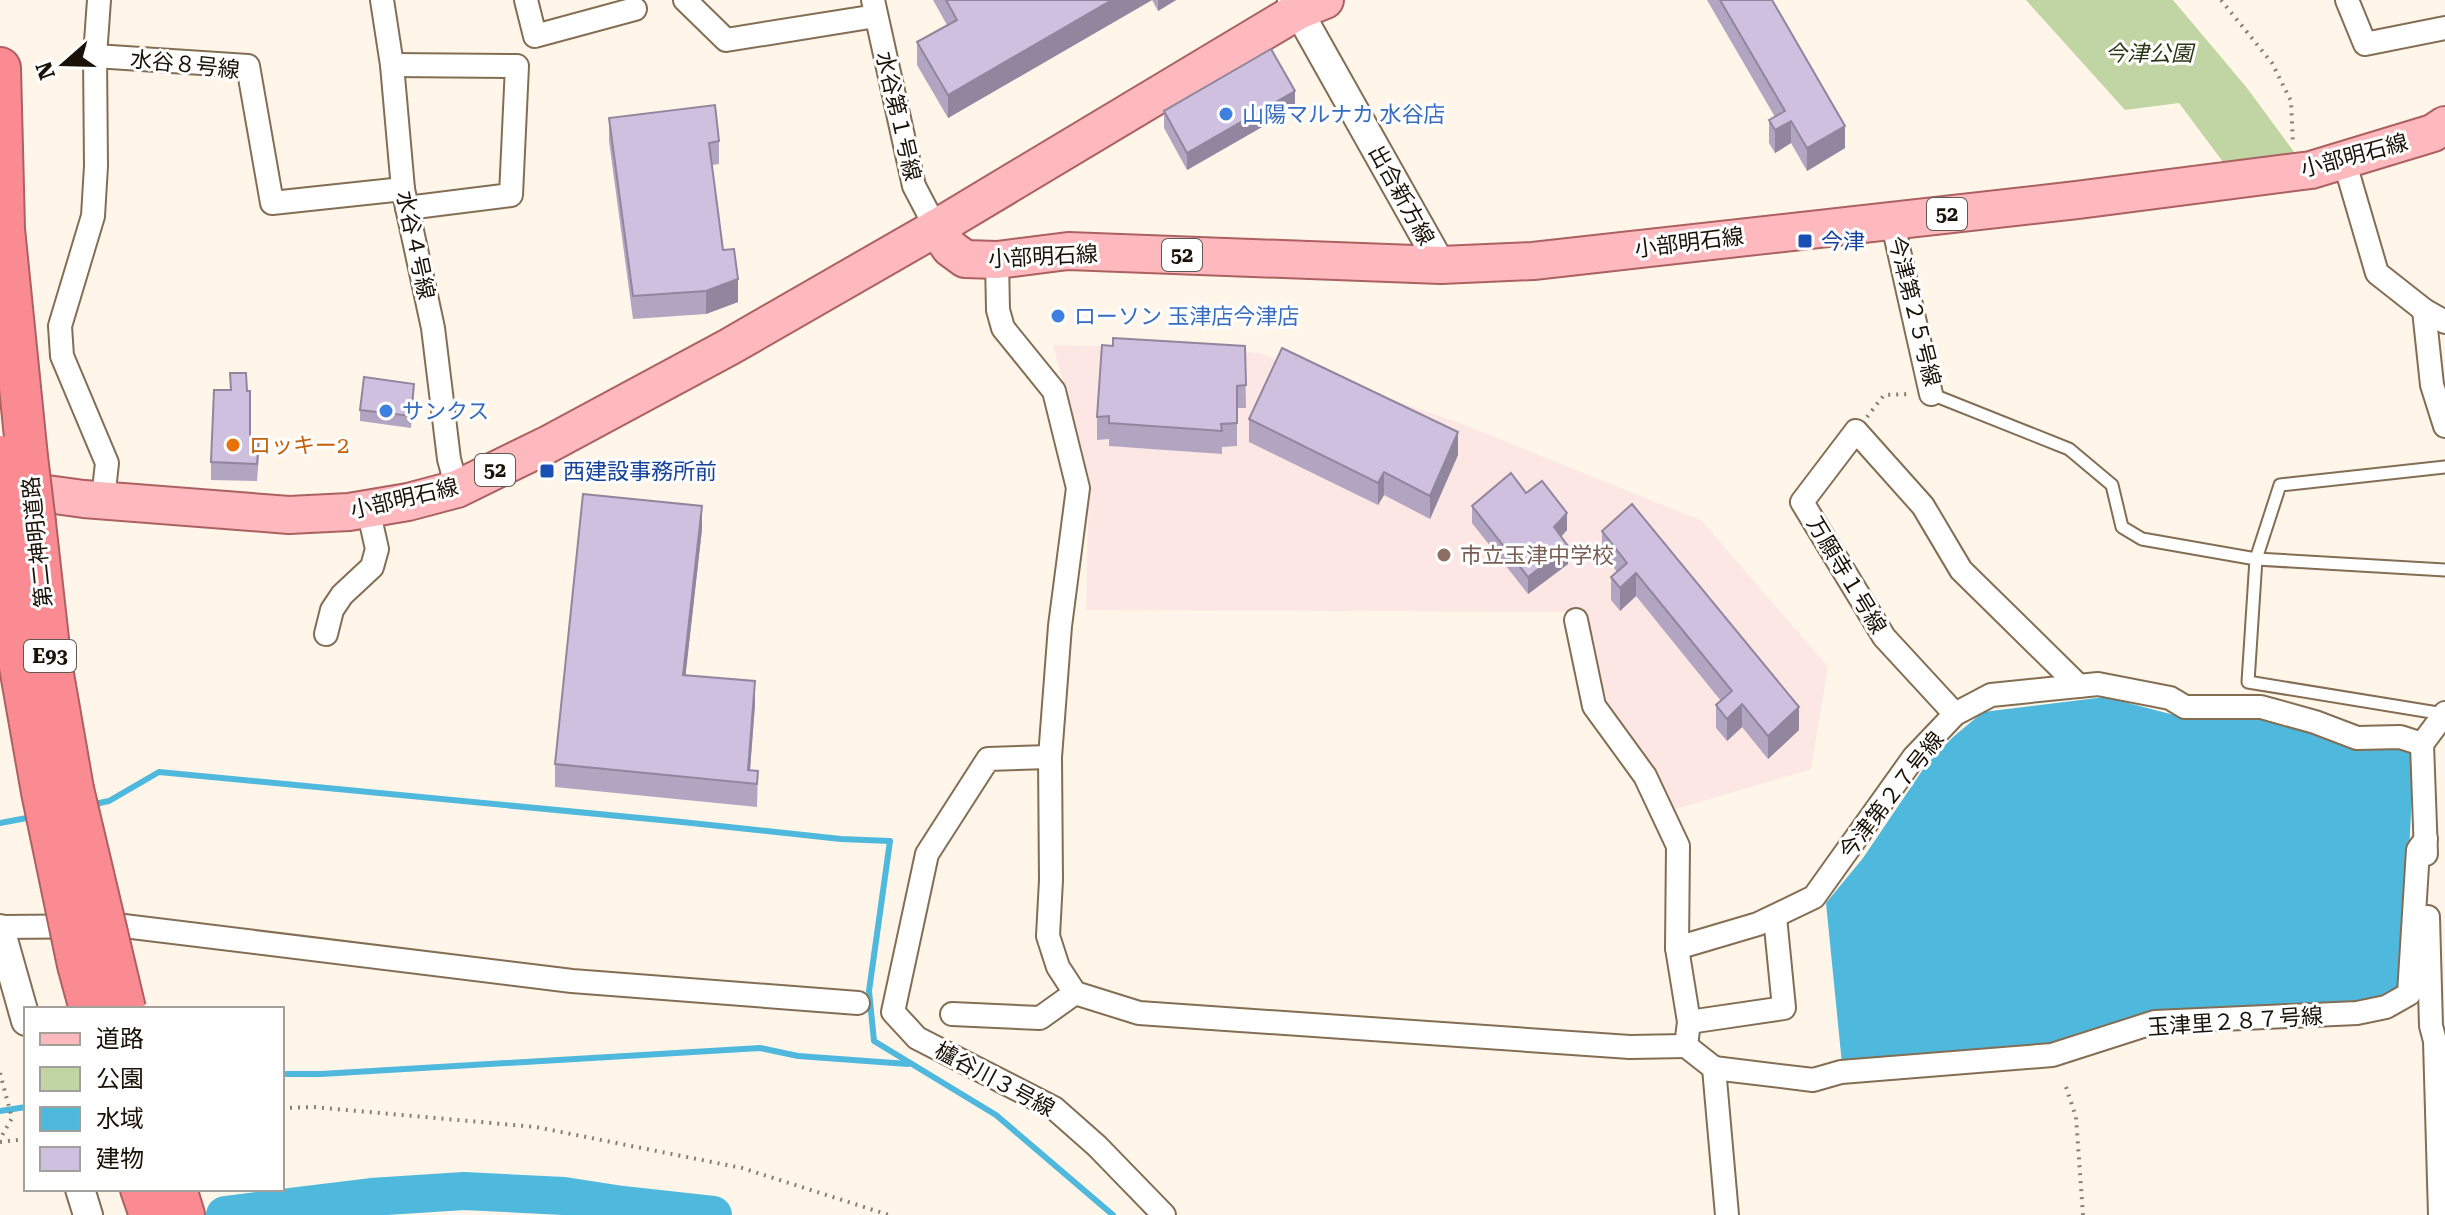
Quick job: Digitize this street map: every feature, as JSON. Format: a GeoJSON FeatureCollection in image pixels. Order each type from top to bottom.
{"type":"FeatureCollection","features":[{"type":"Feature","properties":{"kind":"highway","name":"第二神明道路"},"geometry":{"type":"LineString","coordinates":[[0,68],[14,509],[50,657],[57,791],[78,965],[89,1007]]}},
{"type":"Feature","properties":{"kind":"highway","name":"第二神明道路"},"geometry":{"type":"LineString","coordinates":[[57,791],[124,1007]]}},
{"type":"Feature","properties":{"kind":"highway"},"geometry":{"type":"LineString","coordinates":[[142,1191],[150,1215]]}},
{"type":"Feature","properties":{"kind":"highway"},"geometry":{"type":"LineString","coordinates":[[177,1191],[184,1215]]}},
{"type":"Feature","properties":{"kind":"main road","name":"小部明石線"},"geometry":{"type":"LineString","coordinates":[[14,509],[103,499],[289,515],[349,512],[408,502],[457,489],[547,445],[701,362],[936,228],[1305,4]]}},
{"type":"Feature","properties":{"kind":"main road","name":"小部明石線"},"geometry":{"type":"LineString","coordinates":[[936,228],[950,248],[965,259],[997,260],[1068,251],[1441,265],[1533,261],[2077,200],[2294,172],[2433,133],[2445,125]]}},
{"type":"Feature","properties":{"kind":"street"},"geometry":{"type":"LineString","coordinates":[[99,0],[95,56],[93,216],[60,326],[62,356],[107,463],[103,499]]}},
{"type":"Feature","properties":{"kind":"street","name":"水谷４号線"},"geometry":{"type":"LineString","coordinates":[[382,0],[392,65],[405,199],[433,328],[449,459],[457,489]]}},
{"type":"Feature","properties":{"kind":"street"},"geometry":{"type":"LineString","coordinates":[[526,0],[535,36],[635,9]]}},
{"type":"Feature","properties":{"kind":"street"},"geometry":{"type":"LineString","coordinates":[[685,0],[726,40],[875,8]]}},
{"type":"Feature","properties":{"kind":"street"},"geometry":{"type":"LineString","coordinates":[[2347,0],[2365,44],[2445,28]]}},
{"type":"Feature","properties":{"kind":"street","name":"出合新方線"},"geometry":{"type":"LineString","coordinates":[[1305,4],[1441,265]]}},
{"type":"Feature","properties":{"kind":"street","name":"水谷第１号線"},"geometry":{"type":"LineString","coordinates":[[875,8],[914,186],[936,228]]}},
{"type":"Feature","properties":{"kind":"street","name":"水谷８号線"},"geometry":{"type":"LineString","coordinates":[[95,56],[248,66],[272,203],[405,199]]}},
{"type":"Feature","properties":{"kind":"street"},"geometry":{"type":"LineString","coordinates":[[392,65],[517,66],[511,195],[405,199]]}},
{"type":"Feature","properties":{"kind":"street"},"geometry":{"type":"LineString","coordinates":[[2344,160],[2377,273],[2424,310],[2445,322]]}},
{"type":"Feature","properties":{"kind":"street","name":"今津第２５号線"},"geometry":{"type":"LineString","coordinates":[[1892,220],[1931,394]]}},
{"type":"Feature","properties":{"kind":"street"},"geometry":{"type":"LineString","coordinates":[[997,260],[998,310],[1003,328],[1054,391],[1078,488],[1060,626],[1050,757],[1048,936],[1058,967],[1075,993],[1139,1013],[1630,1047],[1686,1046],[1714,1068],[1727,1215]]}},
{"type":"Feature","properties":{"kind":"street"},"geometry":{"type":"LineString","coordinates":[[2424,310],[2432,385],[2445,426]]}},
{"type":"Feature","properties":{"kind":"street"},"geometry":{"type":"LineString","coordinates":[[1856,431],[1923,506],[1961,570],[2079,686]]}},
{"type":"Feature","properties":{"kind":"street","name":"万願寺１号線"},"geometry":{"type":"LineString","coordinates":[[1856,431],[1802,502],[1884,637],[1955,714]]}},
{"type":"Feature","properties":{"kind":"street"},"geometry":{"type":"LineString","coordinates":[[326,634],[337,602],[372,567],[377,549],[368,509]]}},
{"type":"Feature","properties":{"kind":"street"},"geometry":{"type":"LineString","coordinates":[[1576,620],[1594,706],[1645,776],[1678,846],[1677,948],[1689,1022],[1686,1046]]}},
{"type":"Feature","properties":{"kind":"street","name":"今津第２７号線"},"geometry":{"type":"LineString","coordinates":[[1677,948],[1758,924],[1814,897],[1914,757],[1955,714],[1991,695],[2098,684],[2173,691],[2185,707],[2261,707],[2357,738],[2400,737],[2422,744]]}},
{"type":"Feature","properties":{"kind":"street"},"geometry":{"type":"LineString","coordinates":[[2440,1215],[2440,1041],[2431,1026],[2422,744],[2444,714]]}},
{"type":"Feature","properties":{"kind":"street","name":"櫨谷川３号線"},"geometry":{"type":"LineString","coordinates":[[1050,757],[988,759],[927,854],[893,1012],[917,1038],[1054,1108],[1097,1146],[1164,1215]]}},
{"type":"Feature","properties":{"kind":"street","name":"玉津里２８７号線"},"geometry":{"type":"LineString","coordinates":[[1714,1068],[1813,1080],[1841,1072],[2052,1055],[2155,1022],[2357,1013],[2386,1007],[2409,994],[2418,850],[2426,839]]}},
{"type":"Feature","properties":{"kind":"street"},"geometry":{"type":"LineString","coordinates":[[1689,1022],[1784,1008],[1775,917]]}},
{"type":"Feature","properties":{"kind":"street"},"geometry":{"type":"LineString","coordinates":[[24,1014],[0,928],[124,926],[572,981],[858,1003]]}},
{"type":"Feature","properties":{"kind":"street"},"geometry":{"type":"LineString","coordinates":[[952,1014],[1040,1018],[1075,993]]}},
{"type":"Feature","properties":{"kind":"street"},"geometry":{"type":"LineString","coordinates":[[81,1191],[88,1215]]}},
{"type":"Feature","properties":{"kind":"lane","name":"今津第２５号線"},"geometry":{"type":"LineString","coordinates":[[1931,394],[2069,449],[2112,485],[2122,527],[2142,539],[2256,559]]}},
{"type":"Feature","properties":{"kind":"lane"},"geometry":{"type":"LineString","coordinates":[[2444,714],[2248,682],[2256,559],[2280,485],[2445,467]]}},
{"type":"Feature","properties":{"kind":"lane"},"geometry":{"type":"LineString","coordinates":[[2256,559],[2445,570]]}},
{"type":"Feature","properties":{"kind":"path"},"geometry":{"type":"LineString","coordinates":[[2221,0],[2272,63],[2291,101],[2294,172]]}},
{"type":"Feature","properties":{"kind":"path"},"geometry":{"type":"LineString","coordinates":[[1856,431],[1884,395],[1931,394]]}},
{"type":"Feature","properties":{"kind":"path"},"geometry":{"type":"LineString","coordinates":[[0,1073],[12,1118],[0,1141]]}},
{"type":"Feature","properties":{"kind":"path"},"geometry":{"type":"LineString","coordinates":[[2066,1087],[2076,1117],[2083,1215]]}},
{"type":"Feature","properties":{"kind":"path"},"geometry":{"type":"LineString","coordinates":[[284,1108],[313,1107],[536,1127],[742,1168],[889,1215]]}},
{"type":"Feature","properties":{"kind":"path"},"geometry":{"type":"LineString","coordinates":[[0,1141],[24,1139]]}},
{"type":"Feature","properties":{"kind":"shaded area"},"geometry":{"type":"Polygon","coordinates":[[[1053,345],[1211,348],[1259,353],[1465,425],[1702,521],[1828,667],[1811,769],[1669,811],[1611,713],[1592,653],[1588,612],[1086,610],[1089,477],[1053,345]]]}},
{"type":"Feature","properties":{"kind":"green space","name":"今津公園"},"geometry":{"type":"Polygon","coordinates":[[[2026,0],[2173,0],[2247,88],[2297,156],[2226,166],[2179,103],[2125,110],[2026,0]]]}},
{"type":"Feature","properties":{"kind":"water"},"geometry":{"type":"Polygon","coordinates":[[[2105,697],[2178,716],[2267,714],[2398,743],[2414,753],[2403,973],[2399,988],[2380,1002],[2069,1039],[2029,1048],[1842,1064],[1826,903],[1863,858],[1926,765],[1983,712],[2105,697]]]}},
{"type":"Feature","properties":{"kind":"building"},"geometry":{"type":"Polygon","coordinates":[[[946,0],[1112,0],[948,95],[917,42],[957,20],[946,0]]]}},
{"type":"Feature","properties":{"kind":"building"},"geometry":{"type":"Polygon","coordinates":[[[1720,0],[1772,0],[1845,126],[1807,148],[1791,121],[1775,130],[1769,120],[1785,111],[1720,0]]]}},
{"type":"Feature","properties":{"kind":"building"},"geometry":{"type":"Polygon","coordinates":[[[1271,49],[1295,91],[1187,153],[1164,111],[1271,49]]]}},
{"type":"Feature","properties":{"kind":"building"},"geometry":{"type":"Polygon","coordinates":[[[715,105],[719,141],[709,143],[723,250],[734,249],[738,279],[706,291],[633,296],[609,118],[715,105]]]}},
{"type":"Feature","properties":{"kind":"building"},"geometry":{"type":"Polygon","coordinates":[[[1113,338],[1245,346],[1246,385],[1237,386],[1237,423],[1221,424],[1222,431],[1109,423],[1109,416],[1097,417],[1102,345],[1113,346],[1113,338]]]}},
{"type":"Feature","properties":{"kind":"building"},"geometry":{"type":"Polygon","coordinates":[[[1282,348],[1458,432],[1430,496],[1384,472],[1378,483],[1249,419],[1282,348]]]}},
{"type":"Feature","properties":{"kind":"building"},"geometry":{"type":"Polygon","coordinates":[[[230,373],[246,373],[247,391],[250,391],[250,436],[259,438],[257,464],[211,462],[214,390],[231,390],[230,373]]]}},
{"type":"Feature","properties":{"kind":"building"},"geometry":{"type":"Polygon","coordinates":[[[364,377],[414,384],[411,416],[360,410],[364,377]]]}},
{"type":"Feature","properties":{"kind":"building"},"geometry":{"type":"Polygon","coordinates":[[[1511,473],[1526,493],[1542,481],[1567,513],[1554,527],[1568,546],[1528,577],[1472,506],[1511,473]]]}},
{"type":"Feature","properties":{"kind":"building"},"geometry":{"type":"Polygon","coordinates":[[[583,494],[702,506],[683,675],[755,681],[748,770],[758,771],[757,784],[555,764],[583,494]]]}},
{"type":"Feature","properties":{"kind":"building"},"geometry":{"type":"Polygon","coordinates":[[[1632,504],[1799,707],[1768,736],[1742,704],[1727,719],[1716,705],[1732,691],[1636,573],[1620,588],[1611,577],[1627,563],[1602,531],[1632,504]]]}},
{"type":"Feature","properties":{"kind":"waterway"},"geometry":{"type":"LineString","coordinates":[[90,805],[109,801],[159,772],[841,839],[890,841],[869,991],[874,1041],[996,1115],[1113,1215]]}},
{"type":"Feature","properties":{"kind":"waterway"},"geometry":{"type":"LineString","coordinates":[[0,823],[32,817]]}},
{"type":"Feature","properties":{"kind":"waterway"},"geometry":{"type":"LineString","coordinates":[[284,1074],[760,1048],[798,1056],[908,1064]]}},
{"type":"Feature","properties":{"kind":"waterway"},"geometry":{"type":"LineString","coordinates":[[0,1111],[24,1107]]}},
{"type":"Feature","properties":{"kind":"waterway"},"geometry":{"type":"LineString","coordinates":[[225,1215],[371,1197],[464,1191],[564,1196],[713,1215]]}},
{"type":"Feature","properties":{"kind":"place","name":"山陽マルナカ 水谷店"},"geometry":{"type":"Point","coordinates":[1226,114]}},
{"type":"Feature","properties":{"kind":"place","name":"今津"},"geometry":{"type":"Point","coordinates":[1805,241]}},
{"type":"Feature","properties":{"kind":"place","name":"ローソン 玉津店今津店"},"geometry":{"type":"Point","coordinates":[1058,316]}},
{"type":"Feature","properties":{"kind":"place","name":"サンクス"},"geometry":{"type":"Point","coordinates":[386,411]}},
{"type":"Feature","properties":{"kind":"place","name":"ロッキー2"},"geometry":{"type":"Point","coordinates":[233,445]}},
{"type":"Feature","properties":{"kind":"place","name":"西建設事務所前"},"geometry":{"type":"Point","coordinates":[547,471]}},
{"type":"Feature","properties":{"kind":"place","name":"市立玉津中学校"},"geometry":{"type":"Point","coordinates":[1444,555]}}]}
